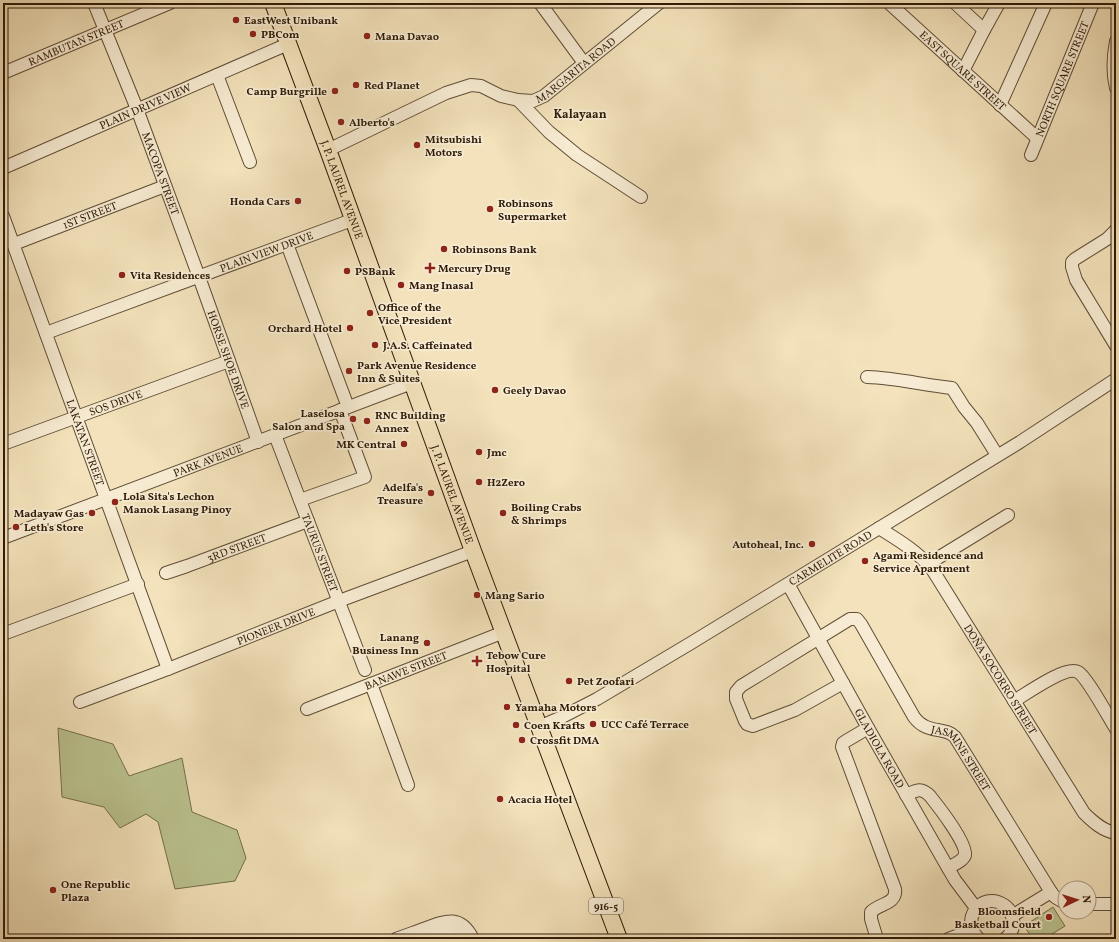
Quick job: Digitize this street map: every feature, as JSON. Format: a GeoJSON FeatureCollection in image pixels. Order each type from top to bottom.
{"type":"FeatureCollection","features":[{"type":"Feature","properties":{"kind":"main road","name":"J. P. LAUREL AVENUE"},"geometry":{"type":"LineString","coordinates":[[273,3],[328,150],[352,220],[473,551],[618,939]]}},
{"type":"Feature","properties":{"kind":"street","name":"MACOPA STREET"},"geometry":{"type":"LineString","coordinates":[[94,3],[137,110],[199,276]]}},
{"type":"Feature","properties":{"kind":"street","name":"RAMBUTAN STREET"},"geometry":{"type":"LineString","coordinates":[[3,73],[170,3]]}},
{"type":"Feature","properties":{"kind":"street"},"geometry":{"type":"LineString","coordinates":[[540,3],[584,63]]}},
{"type":"Feature","properties":{"kind":"street","name":"MARGARITA ROAD"},"geometry":{"type":"LineString","coordinates":[[328,150],[446,93],[471,85],[481,86],[501,96],[518,100],[533,101],[544,96],[659,3]]}},
{"type":"Feature","properties":{"kind":"street","name":"EAST SQUARE STREET"},"geometry":{"type":"LineString","coordinates":[[889,3],[1000,106],[1037,138]]}},
{"type":"Feature","properties":{"kind":"street"},"geometry":{"type":"LineString","coordinates":[[955,3],[984,30]]}},
{"type":"Feature","properties":{"kind":"street"},"geometry":{"type":"LineString","coordinates":[[963,71],[999,3]]}},
{"type":"Feature","properties":{"kind":"street"},"geometry":{"type":"LineString","coordinates":[[1000,106],[1046,3]]}},
{"type":"Feature","properties":{"kind":"street","name":"NORTH SQUARE STREET"},"geometry":{"type":"LineString","coordinates":[[1031,155],[1092,3]]}},
{"type":"Feature","properties":{"kind":"street"},"geometry":{"type":"LineString","coordinates":[[1116,41],[1113,76],[1116,88]]}},
{"type":"Feature","properties":{"kind":"street","name":"PLAIN DRIVE VIEW"},"geometry":{"type":"LineString","coordinates":[[3,168],[288,44]]}},
{"type":"Feature","properties":{"kind":"street"},"geometry":{"type":"LineString","coordinates":[[217,75],[250,162]]}},
{"type":"Feature","properties":{"kind":"street"},"geometry":{"type":"LineString","coordinates":[[518,100],[549,132],[577,155],[641,197]]}},
{"type":"Feature","properties":{"kind":"street","name":"1ST STREET"},"geometry":{"type":"LineString","coordinates":[[14,244],[166,186]]}},
{"type":"Feature","properties":{"kind":"street","name":"LAKATAN STREET"},"geometry":{"type":"LineString","coordinates":[[3,216],[168,669]]}},
{"type":"Feature","properties":{"kind":"street","name":"PLAIN VIEW DRIVE"},"geometry":{"type":"LineString","coordinates":[[46,333],[352,220]]}},
{"type":"Feature","properties":{"kind":"street"},"geometry":{"type":"LineString","coordinates":[[1116,230],[1107,240],[1072,262],[1076,280],[1116,346]]}},
{"type":"Feature","properties":{"kind":"street"},"geometry":{"type":"LineString","coordinates":[[287,244],[344,409],[364,477],[300,500]]}},
{"type":"Feature","properties":{"kind":"street","name":"HORSE SHOE DRIVE"},"geometry":{"type":"LineString","coordinates":[[199,276],[258,442]]}},
{"type":"Feature","properties":{"kind":"street","name":"SOS DRIVE"},"geometry":{"type":"LineString","coordinates":[[3,444],[229,361]]}},
{"type":"Feature","properties":{"kind":"street"},"geometry":{"type":"LineString","coordinates":[[867,377],[884,377],[952,388],[964,407],[977,423],[997,455]]}},
{"type":"Feature","properties":{"kind":"street","name":"CARMELITE ROAD"},"geometry":{"type":"LineString","coordinates":[[539,727],[597,699],[788,584],[997,455],[1116,379]]}},
{"type":"Feature","properties":{"kind":"street","name":"PARK AVENUE"},"geometry":{"type":"LineString","coordinates":[[3,538],[412,383]]}},
{"type":"Feature","properties":{"kind":"street","name":"TAURUS STREET"},"geometry":{"type":"LineString","coordinates":[[275,435],[365,670]]}},
{"type":"Feature","properties":{"kind":"street"},"geometry":{"type":"LineString","coordinates":[[928,564],[1008,515]]}},
{"type":"Feature","properties":{"kind":"street","name":"3RD STREET"},"geometry":{"type":"LineString","coordinates":[[166,573],[308,521]]}},
{"type":"Feature","properties":{"kind":"street","name":"DOÑA SOCORRO STREET"},"geometry":{"type":"LineString","coordinates":[[879,528],[925,560],[1084,813],[1096,824],[1116,833]]}},
{"type":"Feature","properties":{"kind":"street","name":"PIONEER DRIVE"},"geometry":{"type":"LineString","coordinates":[[80,702],[168,669],[339,601],[473,551]]}},
{"type":"Feature","properties":{"kind":"street"},"geometry":{"type":"LineString","coordinates":[[3,634],[138,584]]}},
{"type":"Feature","properties":{"kind":"street","name":"GLADIOLA ROAD"},"geometry":{"type":"LineString","coordinates":[[788,584],[948,868],[976,908]]}},
{"type":"Feature","properties":{"kind":"street","name":"JASMINE STREET"},"geometry":{"type":"LineString","coordinates":[[818,639],[850,619],[857,619],[918,723],[926,727],[952,734],[955,737],[1051,892],[1057,898]]}},
{"type":"Feature","properties":{"kind":"street","name":"BANAWE STREET"},"geometry":{"type":"LineString","coordinates":[[307,709],[504,632]]}},
{"type":"Feature","properties":{"kind":"street"},"geometry":{"type":"LineString","coordinates":[[818,639],[741,686],[736,692],[736,699],[745,721],[747,724],[753,726],[795,710],[843,683]]}},
{"type":"Feature","properties":{"kind":"street"},"geometry":{"type":"LineString","coordinates":[[1014,701],[1057,675],[1069,671],[1077,671],[1083,676],[1116,729]]}},
{"type":"Feature","properties":{"kind":"street"},"geometry":{"type":"LineString","coordinates":[[371,684],[408,785]]}},
{"type":"Feature","properties":{"kind":"street"},"geometry":{"type":"LineString","coordinates":[[868,728],[846,741],[842,747],[895,889],[893,899],[877,907],[872,912],[871,919],[877,939]]}},
{"type":"Feature","properties":{"kind":"street"},"geometry":{"type":"LineString","coordinates":[[906,795],[916,790],[925,791],[959,837],[965,854],[960,861],[948,868]]}},
{"type":"Feature","properties":{"kind":"street"},"geometry":{"type":"LineString","coordinates":[[1012,916],[1051,892]]}},
{"type":"Feature","properties":{"kind":"street"},"geometry":{"type":"LineString","coordinates":[[948,939],[976,935],[971,919],[976,908],[982,903],[998,902],[1009,909],[1012,916],[1012,929],[1005,939]]}},
{"type":"Feature","properties":{"kind":"street"},"geometry":{"type":"LineString","coordinates":[[1097,904],[1116,904]]}},
{"type":"Feature","properties":{"kind":"street"},"geometry":{"type":"LineString","coordinates":[[396,939],[447,921],[457,922],[466,927],[473,939]]}},
{"type":"Feature","properties":{"kind":"street"},"geometry":{"type":"LineString","coordinates":[[425,939],[450,931],[456,933],[462,939]]}},
{"type":"Feature","properties":{"kind":"green space"},"geometry":{"type":"Polygon","coordinates":[[[58,728],[113,744],[129,776],[182,758],[192,812],[237,830],[246,858],[235,881],[175,889],[158,822],[146,814],[120,828],[104,807],[62,797],[58,728]]]}},
{"type":"Feature","properties":{"kind":"green space","name":"Bloomsfield Basketball Court"},"geometry":{"type":"Polygon","coordinates":[[[1053,907],[1057,913],[1057,920],[1061,920],[1065,926],[1044,939],[1033,939],[1024,926],[1053,907]]]}},
{"type":"Feature","properties":{"kind":"place","name":"EastWest Unibank"},"geometry":{"type":"Point","coordinates":[236,20]}},
{"type":"Feature","properties":{"kind":"place","name":"PBCom"},"geometry":{"type":"Point","coordinates":[253,34]}},
{"type":"Feature","properties":{"kind":"place","name":"Mana Davao"},"geometry":{"type":"Point","coordinates":[367,36]}},
{"type":"Feature","properties":{"kind":"place","name":"Red Planet"},"geometry":{"type":"Point","coordinates":[356,85]}},
{"type":"Feature","properties":{"kind":"place","name":"Camp Burgrille"},"geometry":{"type":"Point","coordinates":[335,91]}},
{"type":"Feature","properties":{"kind":"place","name":"Alberto's"},"geometry":{"type":"Point","coordinates":[341,122]}},
{"type":"Feature","properties":{"kind":"place","name":"Mitsubishi Motors"},"geometry":{"type":"Point","coordinates":[417,145]}},
{"type":"Feature","properties":{"kind":"place","name":"Honda Cars"},"geometry":{"type":"Point","coordinates":[298,201]}},
{"type":"Feature","properties":{"kind":"place","name":"Robinsons Supermarket"},"geometry":{"type":"Point","coordinates":[490,209]}},
{"type":"Feature","properties":{"kind":"place","name":"Robinsons Bank"},"geometry":{"type":"Point","coordinates":[444,249]}},
{"type":"Feature","properties":{"kind":"place","name":"Mercury Drug"},"geometry":{"type":"Point","coordinates":[430,268]}},
{"type":"Feature","properties":{"kind":"place","name":"PSBank"},"geometry":{"type":"Point","coordinates":[347,271]}},
{"type":"Feature","properties":{"kind":"place","name":"Vita Residences"},"geometry":{"type":"Point","coordinates":[122,275]}},
{"type":"Feature","properties":{"kind":"place","name":"Mang Inasal"},"geometry":{"type":"Point","coordinates":[401,285]}},
{"type":"Feature","properties":{"kind":"place","name":"Office of the Vice President"},"geometry":{"type":"Point","coordinates":[370,313]}},
{"type":"Feature","properties":{"kind":"place","name":"Orchard Hotel"},"geometry":{"type":"Point","coordinates":[350,328]}},
{"type":"Feature","properties":{"kind":"place","name":"J.A.S. Caffeinated"},"geometry":{"type":"Point","coordinates":[375,345]}},
{"type":"Feature","properties":{"kind":"place","name":"Park Avenue Residence Inn & Suites"},"geometry":{"type":"Point","coordinates":[349,371]}},
{"type":"Feature","properties":{"kind":"place","name":"Geely Davao"},"geometry":{"type":"Point","coordinates":[495,390]}},
{"type":"Feature","properties":{"kind":"place","name":"Laselosa Salon and Spa"},"geometry":{"type":"Point","coordinates":[353,419]}},
{"type":"Feature","properties":{"kind":"place","name":"RNC Building Annex"},"geometry":{"type":"Point","coordinates":[367,421]}},
{"type":"Feature","properties":{"kind":"place","name":"MK Central"},"geometry":{"type":"Point","coordinates":[404,444]}},
{"type":"Feature","properties":{"kind":"place","name":"Jmc"},"geometry":{"type":"Point","coordinates":[479,452]}},
{"type":"Feature","properties":{"kind":"place","name":"H2Zero"},"geometry":{"type":"Point","coordinates":[479,482]}},
{"type":"Feature","properties":{"kind":"place","name":"Adelfa's Treasure"},"geometry":{"type":"Point","coordinates":[431,493]}},
{"type":"Feature","properties":{"kind":"place","name":"Lola Sita's Lechon Manok Lasang Pinoy"},"geometry":{"type":"Point","coordinates":[115,502]}},
{"type":"Feature","properties":{"kind":"place","name":"Madayaw Gas"},"geometry":{"type":"Point","coordinates":[92,513]}},
{"type":"Feature","properties":{"kind":"place","name":"Boiling Crabs & Shrimps"},"geometry":{"type":"Point","coordinates":[503,513]}},
{"type":"Feature","properties":{"kind":"place","name":"Leth's Store"},"geometry":{"type":"Point","coordinates":[16,527]}},
{"type":"Feature","properties":{"kind":"place","name":"Autoheal, Inc."},"geometry":{"type":"Point","coordinates":[812,544]}},
{"type":"Feature","properties":{"kind":"place","name":"Agami Residence and Service Apartment"},"geometry":{"type":"Point","coordinates":[865,561]}},
{"type":"Feature","properties":{"kind":"place","name":"Mang Sario"},"geometry":{"type":"Point","coordinates":[477,595]}},
{"type":"Feature","properties":{"kind":"place","name":"Lanang Business Inn"},"geometry":{"type":"Point","coordinates":[427,643]}},
{"type":"Feature","properties":{"kind":"place","name":"Tebow Cure Hospital"},"geometry":{"type":"Point","coordinates":[477,661]}},
{"type":"Feature","properties":{"kind":"place","name":"Pet Zoofari"},"geometry":{"type":"Point","coordinates":[569,681]}},
{"type":"Feature","properties":{"kind":"place","name":"Yamaha Motors"},"geometry":{"type":"Point","coordinates":[507,707]}},
{"type":"Feature","properties":{"kind":"place","name":"UCC Café Terrace"},"geometry":{"type":"Point","coordinates":[593,724]}},
{"type":"Feature","properties":{"kind":"place","name":"Coen Krafts"},"geometry":{"type":"Point","coordinates":[516,725]}},
{"type":"Feature","properties":{"kind":"place","name":"Crossfit DMA"},"geometry":{"type":"Point","coordinates":[522,740]}},
{"type":"Feature","properties":{"kind":"place","name":"Acacia Hotel"},"geometry":{"type":"Point","coordinates":[500,799]}},
{"type":"Feature","properties":{"kind":"place","name":"One Republic Plaza"},"geometry":{"type":"Point","coordinates":[53,890]}},
{"type":"Feature","properties":{"kind":"place","name":"Bloomsfield Basketball Court"},"geometry":{"type":"Point","coordinates":[1049,917]}},
{"type":"Feature","properties":{"kind":"district","name":"Kalayaan"},"geometry":{"type":"Point","coordinates":[580,114]}}]}
